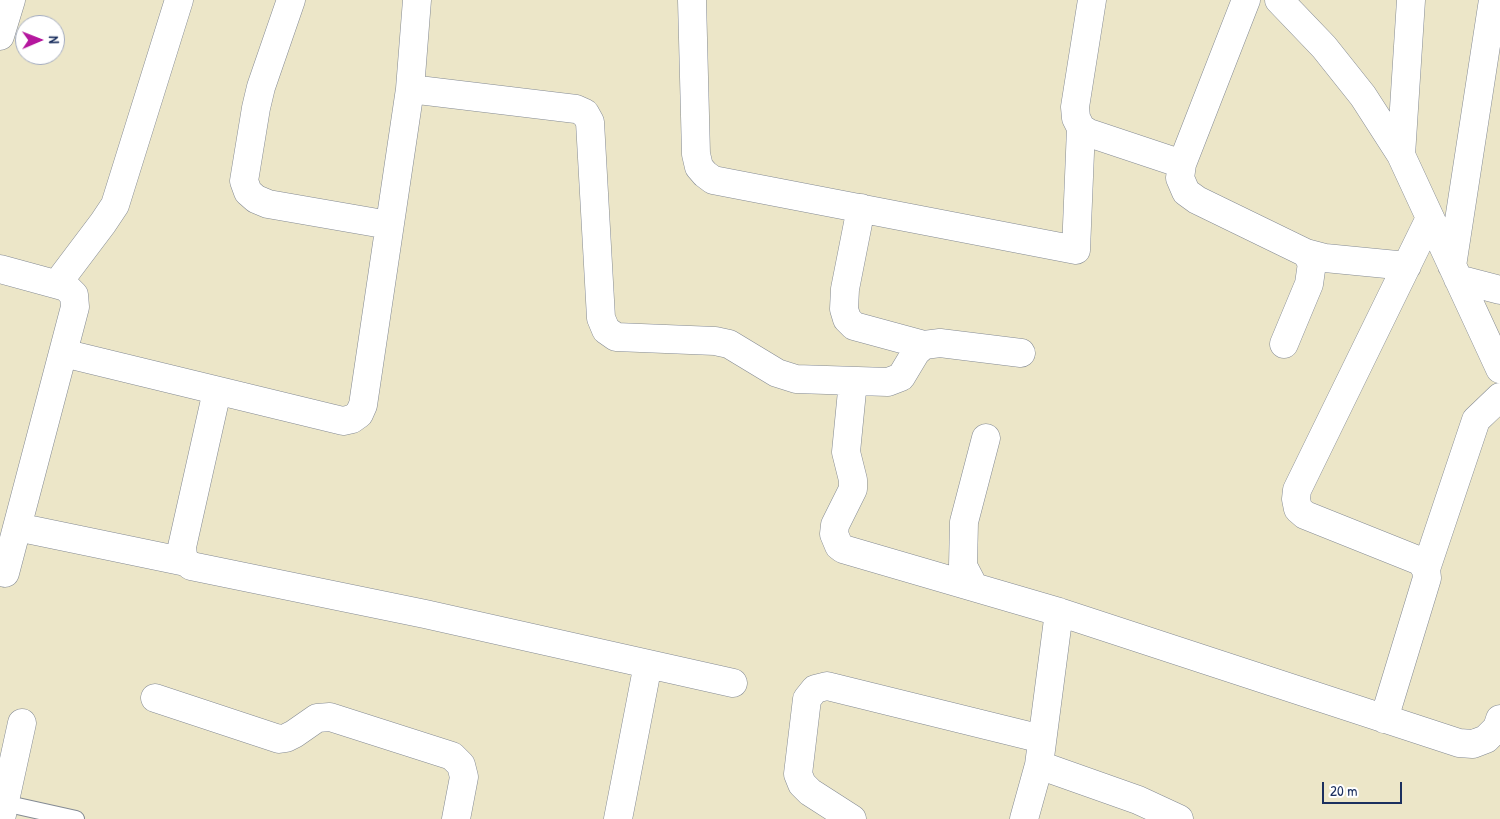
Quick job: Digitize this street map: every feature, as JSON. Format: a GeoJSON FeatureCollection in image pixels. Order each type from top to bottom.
{"type":"FeatureCollection","features":[{"type":"Feature","properties":{"kind":"street"},"geometry":{"type":"LineString","coordinates":[[0,36],[11,0]]}},
{"type":"Feature","properties":{"kind":"street"},"geometry":{"type":"LineString","coordinates":[[57,284],[115,205],[179,0]]}},
{"type":"Feature","properties":{"kind":"street"},"geometry":{"type":"LineString","coordinates":[[291,0],[261,87],[256,108],[244,181],[248,192],[256,199],[268,204],[389,225]]}},
{"type":"Feature","properties":{"kind":"street"},"geometry":{"type":"LineString","coordinates":[[63,353],[343,421],[352,419],[359,414],[363,406],[410,89],[417,0]]}},
{"type":"Feature","properties":{"kind":"street"},"geometry":{"type":"LineString","coordinates":[[692,0],[696,154],[699,167],[713,180],[1076,250],[1081,128],[1076,118],[1075,107],[1092,0]]}},
{"type":"Feature","properties":{"kind":"street"},"geometry":{"type":"LineString","coordinates":[[1246,0],[1182,164],[1180,178],[1186,192],[1197,200],[1306,253],[1326,258],[1407,266]]}},
{"type":"Feature","properties":{"kind":"street"},"geometry":{"type":"LineString","coordinates":[[1401,155],[1411,0]]}},
{"type":"Feature","properties":{"kind":"street"},"geometry":{"type":"LineString","coordinates":[[1455,272],[1488,107],[1493,0]]}},
{"type":"Feature","properties":{"kind":"street"},"geometry":{"type":"LineString","coordinates":[[1286,4],[1324,47],[1363,96],[1401,155],[1500,369]]}},
{"type":"Feature","properties":{"kind":"street"},"geometry":{"type":"LineString","coordinates":[[410,89],[576,109],[585,113],[590,122],[600,318],[606,330],[616,337],[715,341],[729,344],[777,373],[796,379],[888,382],[901,376],[916,352],[924,345]]}},
{"type":"Feature","properties":{"kind":"street"},"geometry":{"type":"LineString","coordinates":[[1081,128],[1089,133],[1182,164]]}},
{"type":"Feature","properties":{"kind":"street"},"geometry":{"type":"LineString","coordinates":[[861,208],[845,289],[844,309],[847,319],[854,326],[924,345],[940,343],[1021,353]]}},
{"type":"Feature","properties":{"kind":"street"},"geometry":{"type":"LineString","coordinates":[[1426,569],[1420,561],[1305,515],[1298,508],[1296,499],[1297,490],[1430,218]]}},
{"type":"Feature","properties":{"kind":"street"},"geometry":{"type":"LineString","coordinates":[[1284,344],[1310,284],[1312,263],[1306,253]]}},
{"type":"Feature","properties":{"kind":"street"},"geometry":{"type":"LineString","coordinates":[[0,269],[66,287],[74,295],[75,307],[5,573]]}},
{"type":"Feature","properties":{"kind":"street"},"geometry":{"type":"LineString","coordinates":[[1455,272],[1500,290]]}},
{"type":"Feature","properties":{"kind":"street"},"geometry":{"type":"LineString","coordinates":[[853,381],[846,452],[853,480],[853,489],[835,525],[834,534],[839,546],[1058,612],[1459,743],[1473,744],[1486,739],[1496,728],[1500,719]]}},
{"type":"Feature","properties":{"kind":"street"},"geometry":{"type":"LineString","coordinates":[[216,391],[182,547],[183,556],[191,566],[425,614],[733,683]]}},
{"type":"Feature","properties":{"kind":"street"},"geometry":{"type":"LineString","coordinates":[[1384,719],[1427,578],[1426,569],[1476,420],[1500,396]]}},
{"type":"Feature","properties":{"kind":"street"},"geometry":{"type":"LineString","coordinates":[[974,587],[962,566],[964,522],[986,438]]}},
{"type":"Feature","properties":{"kind":"street"},"geometry":{"type":"LineString","coordinates":[[17,527],[186,562]]}},
{"type":"Feature","properties":{"kind":"street"},"geometry":{"type":"LineString","coordinates":[[1024,819],[1040,752],[1058,612]]}},
{"type":"Feature","properties":{"kind":"street"},"geometry":{"type":"LineString","coordinates":[[618,819],[648,664]]}},
{"type":"Feature","properties":{"kind":"street"},"geometry":{"type":"LineString","coordinates":[[852,819],[810,792],[802,784],[798,774],[807,699],[815,689],[827,686],[1040,752],[1179,819]]}},
{"type":"Feature","properties":{"kind":"street"},"geometry":{"type":"LineString","coordinates":[[155,698],[279,739],[294,734],[317,718],[330,718],[452,756],[461,765],[464,777],[456,819]]}},
{"type":"Feature","properties":{"kind":"street"},"geometry":{"type":"LineString","coordinates":[[2,811],[22,723]]}},
{"type":"Feature","properties":{"kind":"lane"},"geometry":{"type":"LineString","coordinates":[[2,811],[76,819]]}}]}
